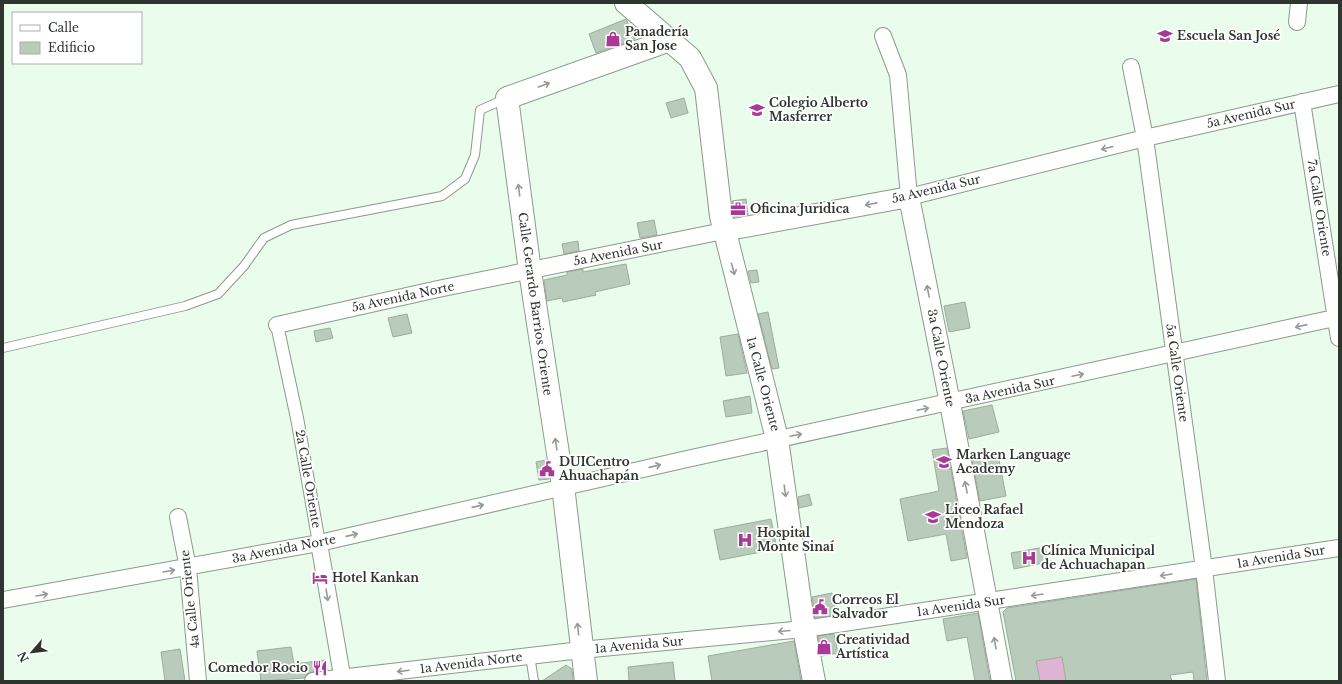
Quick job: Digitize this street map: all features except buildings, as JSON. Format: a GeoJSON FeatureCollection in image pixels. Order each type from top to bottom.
{"type":"FeatureCollection","features":[{"type":"Feature","properties":{"kind":"main road"},"geometry":{"type":"LineString","coordinates":[[507,98],[670,40],[628,3]]}},
{"type":"Feature","properties":{"kind":"main road","name":"1a Calle Oriente"},"geometry":{"type":"LineString","coordinates":[[670,40],[690,58],[706,88],[723,231],[777,439],[804,630],[814,681]]}},
{"type":"Feature","properties":{"kind":"main road","name":"Calle Gerardo Barrios Oriente"},"geometry":{"type":"LineString","coordinates":[[507,98],[530,271],[562,486],[586,681]]}},
{"type":"Feature","properties":{"kind":"street"},"geometry":{"type":"LineString","coordinates":[[1297,22],[1299,3]]}},
{"type":"Feature","properties":{"kind":"street","name":"3a Calle Oriente"},"geometry":{"type":"LineString","coordinates":[[882,36],[898,75],[909,197],[950,403],[1002,681]]}},
{"type":"Feature","properties":{"kind":"street","name":"5a Calle Oriente"},"geometry":{"type":"LineString","coordinates":[[1131,67],[1145,138],[1204,569],[1217,681]]}},
{"type":"Feature","properties":{"kind":"street","name":"5a Avenida Sur"},"geometry":{"type":"LineString","coordinates":[[530,271],[723,231],[909,197],[1145,138],[1339,94]]}},
{"type":"Feature","properties":{"kind":"street","name":"7a Calle Oriente"},"geometry":{"type":"LineString","coordinates":[[1302,102],[1338,318],[1339,338]]}},
{"type":"Feature","properties":{"kind":"street","name":"5a Avenida Norte"},"geometry":{"type":"LineString","coordinates":[[277,325],[530,271]]}},
{"type":"Feature","properties":{"kind":"street","name":"3a Avenida Sur"},"geometry":{"type":"LineString","coordinates":[[562,486],[1338,318]]}},
{"type":"Feature","properties":{"kind":"street","name":"2a Calle Oriente"},"geometry":{"type":"LineString","coordinates":[[277,325],[297,418],[343,679]]}},
{"type":"Feature","properties":{"kind":"street","name":"3a Avenida Norte"},"geometry":{"type":"LineString","coordinates":[[3,600],[188,568],[319,543],[562,486]]}},
{"type":"Feature","properties":{"kind":"street","name":"4a Calle Oriente"},"geometry":{"type":"LineString","coordinates":[[178,517],[188,568],[198,681]]}},
{"type":"Feature","properties":{"kind":"street","name":"1a Avenida Sur"},"geometry":{"type":"LineString","coordinates":[[581,650],[804,630],[1339,548]]}},
{"type":"Feature","properties":{"kind":"street","name":"1a Avenida Norte"},"geometry":{"type":"LineString","coordinates":[[313,681],[343,679],[581,650]]}},
{"type":"Feature","properties":{"kind":"lane"},"geometry":{"type":"LineString","coordinates":[[3,348],[185,306],[218,294],[244,266],[264,238],[291,225],[442,196],[465,179],[475,155],[480,110],[507,98]]}},
{"type":"Feature","properties":{"kind":"lane"},"geometry":{"type":"LineString","coordinates":[[530,656],[534,681]]}},
{"type":"Feature","properties":{"kind":"shaded area"},"geometry":{"type":"Polygon","coordinates":[[[1067,656],[1066,681],[1040,681],[1036,661],[1067,656]]]}},
{"type":"Feature","properties":{"kind":"place","name":"Escuela San José"},"geometry":{"type":"Point","coordinates":[1165,36]}},
{"type":"Feature","properties":{"kind":"place","name":"Panadería San Jose"},"geometry":{"type":"Point","coordinates":[613,39]}},
{"type":"Feature","properties":{"kind":"place","name":"Colegio Alberto Masferrer"},"geometry":{"type":"Point","coordinates":[757,110]}},
{"type":"Feature","properties":{"kind":"place","name":"Oficina Juridica"},"geometry":{"type":"Point","coordinates":[738,209]}},
{"type":"Feature","properties":{"kind":"place","name":"Marken Language Academy"},"geometry":{"type":"Point","coordinates":[944,462]}},
{"type":"Feature","properties":{"kind":"place","name":"DUICentro Ahuachapán"},"geometry":{"type":"Point","coordinates":[547,469]}},
{"type":"Feature","properties":{"kind":"place","name":"Liceo Rafael Mendoza"},"geometry":{"type":"Point","coordinates":[933,517]}},
{"type":"Feature","properties":{"kind":"place","name":"Hospital Monte Sinaí"},"geometry":{"type":"Point","coordinates":[745,540]}},
{"type":"Feature","properties":{"kind":"place","name":"Clínica Municipal de Achuachapan"},"geometry":{"type":"Point","coordinates":[1029,558]}},
{"type":"Feature","properties":{"kind":"place","name":"Hotel Kankan"},"geometry":{"type":"Point","coordinates":[320,578]}},
{"type":"Feature","properties":{"kind":"place","name":"Correos El Salvador"},"geometry":{"type":"Point","coordinates":[820,607]}},
{"type":"Feature","properties":{"kind":"place","name":"Creatividad Artística"},"geometry":{"type":"Point","coordinates":[824,647]}},
{"type":"Feature","properties":{"kind":"place","name":"Comedor Rocio"},"geometry":{"type":"Point","coordinates":[320,668]}}]}
